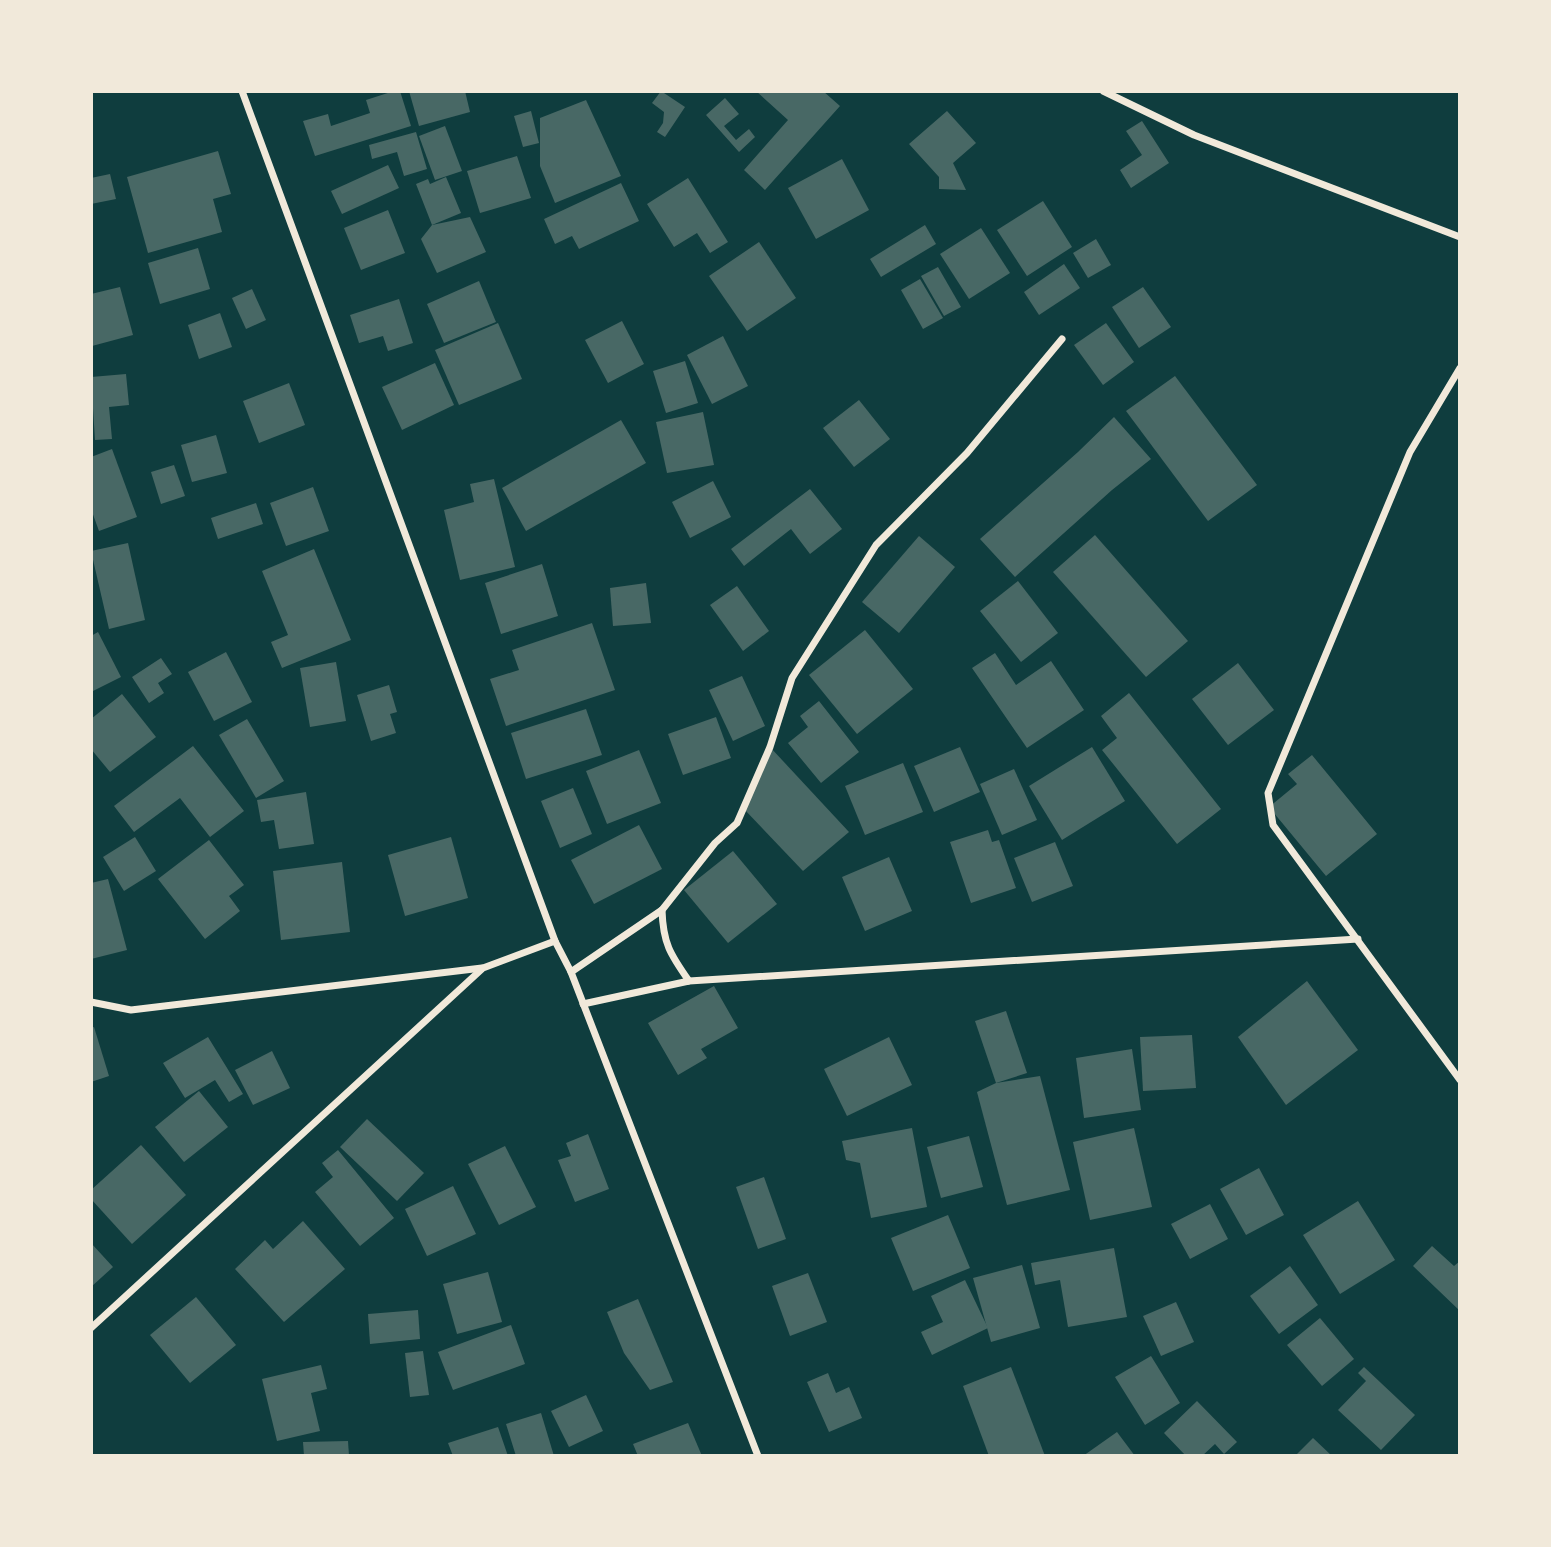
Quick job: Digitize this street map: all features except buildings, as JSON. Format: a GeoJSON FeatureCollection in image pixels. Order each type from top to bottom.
{"type":"FeatureCollection","features":[{"type":"Feature","properties":{"kind":"street"},"geometry":{"type":"LineString","coordinates":[[242,91],[555,942],[571,972],[758,1456]]}},
{"type":"Feature","properties":{"kind":"street"},"geometry":{"type":"LineString","coordinates":[[1103,91],[1194,135],[1460,237]]}},
{"type":"Feature","properties":{"kind":"street"},"geometry":{"type":"LineString","coordinates":[[571,972],[662,911],[715,843],[737,823],[770,747],[792,678],[876,545],[967,453],[1062,339]]}},
{"type":"Feature","properties":{"kind":"street"},"geometry":{"type":"LineString","coordinates":[[1460,368],[1410,452],[1268,793],[1273,825],[1460,1080]]}},
{"type":"Feature","properties":{"kind":"street"},"geometry":{"type":"LineString","coordinates":[[662,911],[662,935],[689,981]]}},
{"type":"Feature","properties":{"kind":"street"},"geometry":{"type":"LineString","coordinates":[[583,1004],[689,981],[1358,939]]}},
{"type":"Feature","properties":{"kind":"street"},"geometry":{"type":"LineString","coordinates":[[91,1002],[131,1010],[483,968],[555,942]]}},
{"type":"Feature","properties":{"kind":"street"},"geometry":{"type":"LineString","coordinates":[[91,1328],[483,968]]}}]}
